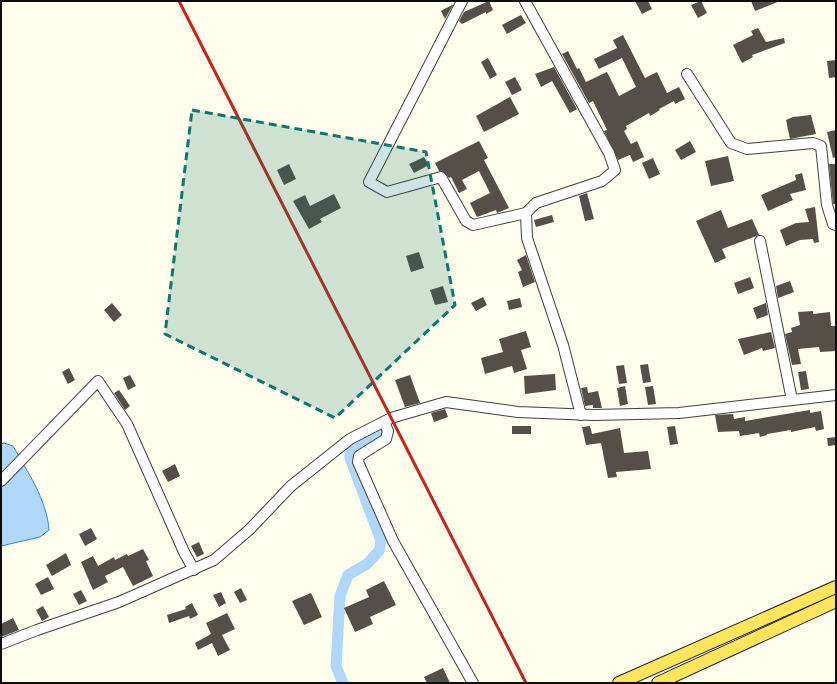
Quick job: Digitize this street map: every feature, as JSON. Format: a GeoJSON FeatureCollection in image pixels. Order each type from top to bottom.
{"type":"FeatureCollection","features":[{"type":"Feature","properties":{"kind":"main road"},"geometry":{"type":"LineString","coordinates":[[619,683],[717,638],[836,587]]}},
{"type":"Feature","properties":{"kind":"main road"},"geometry":{"type":"LineString","coordinates":[[658,683],[836,602]]}},
{"type":"Feature","properties":{"kind":"street"},"geometry":{"type":"LineString","coordinates":[[462,1],[369,182],[387,192],[441,177],[466,221],[473,225],[526,213],[536,203],[602,181],[615,170],[609,153],[525,1]]}},
{"type":"Feature","properties":{"kind":"street"},"geometry":{"type":"LineString","coordinates":[[687,74],[731,143],[747,149],[813,143],[821,146],[827,204],[833,224],[836,225]]}},
{"type":"Feature","properties":{"kind":"street"},"geometry":{"type":"LineString","coordinates":[[526,213],[527,238],[563,345],[581,415]]}},
{"type":"Feature","properties":{"kind":"street"},"geometry":{"type":"LineString","coordinates":[[760,241],[792,400]]}},
{"type":"Feature","properties":{"kind":"street"},"geometry":{"type":"LineString","coordinates":[[1,481],[98,382],[127,424],[184,552],[194,570]]}},
{"type":"Feature","properties":{"kind":"street"},"geometry":{"type":"LineString","coordinates":[[1,644],[119,602],[214,560],[249,530],[291,486],[350,439],[384,422],[446,402],[518,412],[581,415],[679,412],[836,395]]}},
{"type":"Feature","properties":{"kind":"street"},"geometry":{"type":"LineString","coordinates":[[384,422],[388,432],[386,439],[359,456],[358,462],[393,541],[473,683]]}},
{"type":"Feature","properties":{"kind":"highlighted area"},"geometry":{"type":"Polygon","coordinates":[[[192,110],[426,152],[455,305],[335,418],[165,334],[192,110]]]}},
{"type":"Feature","properties":{"kind":"water"},"geometry":{"type":"Polygon","coordinates":[[[4,443],[13,446],[36,486],[44,508],[49,530],[40,537],[1,546],[1,444],[4,443]]]}},
{"type":"Feature","properties":{"kind":"building"},"geometry":{"type":"Polygon","coordinates":[[[489,1],[493,10],[462,24],[459,21],[464,12],[489,1]]]}},
{"type":"Feature","properties":{"kind":"building"},"geometry":{"type":"Polygon","coordinates":[[[635,1],[648,1],[652,9],[642,14],[635,1]]]}},
{"type":"Feature","properties":{"kind":"building"},"geometry":{"type":"Polygon","coordinates":[[[701,1],[707,13],[698,18],[691,5],[701,1]]]}},
{"type":"Feature","properties":{"kind":"building"},"geometry":{"type":"Polygon","coordinates":[[[751,1],[780,1],[755,11],[751,1]]]}},
{"type":"Feature","properties":{"kind":"building"},"geometry":{"type":"Polygon","coordinates":[[[453,5],[445,19],[441,11],[453,5]]]}},
{"type":"Feature","properties":{"kind":"building"},"geometry":{"type":"Polygon","coordinates":[[[521,15],[526,23],[507,34],[502,25],[521,15]]]}},
{"type":"Feature","properties":{"kind":"building"},"geometry":{"type":"Polygon","coordinates":[[[758,28],[766,42],[784,38],[785,43],[752,55],[753,57],[742,63],[733,45],[753,35],[751,31],[758,28]]]}},
{"type":"Feature","properties":{"kind":"building"},"geometry":{"type":"Polygon","coordinates":[[[623,35],[645,78],[657,72],[667,93],[679,87],[685,99],[675,104],[674,101],[650,116],[649,113],[626,126],[627,129],[624,131],[631,144],[637,141],[644,157],[633,162],[630,155],[618,160],[604,131],[607,130],[593,101],[589,103],[562,54],[568,51],[577,69],[579,68],[586,82],[607,72],[619,96],[636,87],[622,58],[599,69],[594,59],[617,48],[613,40],[623,35]]]}},
{"type":"Feature","properties":{"kind":"building"},"geometry":{"type":"Polygon","coordinates":[[[488,58],[497,75],[490,79],[481,62],[488,58]]]}},
{"type":"Feature","properties":{"kind":"building"},"geometry":{"type":"Polygon","coordinates":[[[836,60],[836,77],[829,78],[827,61],[836,60]]]}},
{"type":"Feature","properties":{"kind":"building"},"geometry":{"type":"Polygon","coordinates":[[[554,67],[577,109],[570,113],[552,81],[541,87],[535,74],[554,67]]]}},
{"type":"Feature","properties":{"kind":"building"},"geometry":{"type":"Polygon","coordinates":[[[515,77],[522,90],[512,95],[505,82],[515,77]]]}},
{"type":"Feature","properties":{"kind":"building"},"geometry":{"type":"Polygon","coordinates":[[[510,97],[519,114],[484,132],[476,116],[510,97]]]}},
{"type":"Feature","properties":{"kind":"building"},"geometry":{"type":"Polygon","coordinates":[[[811,115],[816,134],[790,139],[786,120],[793,117],[811,115]]]}},
{"type":"Feature","properties":{"kind":"building"},"geometry":{"type":"Polygon","coordinates":[[[836,130],[836,157],[833,158],[827,132],[836,130]]]}},
{"type":"Feature","properties":{"kind":"building"},"geometry":{"type":"Polygon","coordinates":[[[479,141],[488,158],[484,160],[509,208],[497,213],[496,210],[477,217],[470,203],[490,193],[479,171],[462,180],[467,189],[459,193],[451,177],[449,178],[444,172],[439,171],[435,163],[479,141]]]}},
{"type":"Feature","properties":{"kind":"building"},"geometry":{"type":"Polygon","coordinates":[[[690,141],[696,152],[681,160],[675,150],[690,141]]]}},
{"type":"Feature","properties":{"kind":"building"},"geometry":{"type":"Polygon","coordinates":[[[728,156],[734,181],[711,186],[705,161],[728,156]]]}},
{"type":"Feature","properties":{"kind":"building"},"geometry":{"type":"Polygon","coordinates":[[[424,157],[429,165],[414,173],[409,164],[424,157]]]}},
{"type":"Feature","properties":{"kind":"building"},"geometry":{"type":"Polygon","coordinates":[[[653,158],[660,174],[649,179],[642,163],[653,158]]]}},
{"type":"Feature","properties":{"kind":"building"},"geometry":{"type":"Polygon","coordinates":[[[289,164],[296,179],[284,185],[277,170],[289,164]]]}},
{"type":"Feature","properties":{"kind":"building"},"geometry":{"type":"Polygon","coordinates":[[[829,164],[836,164],[836,204],[833,204],[829,164]]]}},
{"type":"Feature","properties":{"kind":"building"},"geometry":{"type":"Polygon","coordinates":[[[802,173],[806,190],[790,194],[793,200],[768,211],[761,195],[796,180],[795,175],[802,173]]]}},
{"type":"Feature","properties":{"kind":"building"},"geometry":{"type":"Polygon","coordinates":[[[587,193],[594,219],[585,221],[579,196],[587,193]]]}},
{"type":"Feature","properties":{"kind":"building"},"geometry":{"type":"Polygon","coordinates":[[[334,194],[341,208],[320,219],[322,222],[309,229],[293,201],[305,195],[310,206],[334,194]]]}},
{"type":"Feature","properties":{"kind":"building"},"geometry":{"type":"Polygon","coordinates":[[[815,207],[819,242],[814,243],[813,239],[800,240],[786,246],[780,230],[796,223],[809,222],[805,209],[815,207]]]}},
{"type":"Feature","properties":{"kind":"building"},"geometry":{"type":"Polygon","coordinates":[[[721,210],[728,228],[752,219],[759,235],[722,249],[726,258],[715,263],[696,221],[721,210]]]}},
{"type":"Feature","properties":{"kind":"building"},"geometry":{"type":"Polygon","coordinates":[[[552,215],[554,222],[536,227],[534,220],[552,215]]]}},
{"type":"Feature","properties":{"kind":"building"},"geometry":{"type":"Polygon","coordinates":[[[419,252],[424,268],[411,272],[406,256],[419,252]]]}},
{"type":"Feature","properties":{"kind":"building"},"geometry":{"type":"Polygon","coordinates":[[[526,255],[535,282],[523,287],[518,272],[522,270],[517,260],[526,255]]]}},
{"type":"Feature","properties":{"kind":"building"},"geometry":{"type":"Polygon","coordinates":[[[750,277],[754,288],[738,294],[734,283],[750,277]]]}},
{"type":"Feature","properties":{"kind":"building"},"geometry":{"type":"Polygon","coordinates":[[[790,281],[794,292],[778,298],[776,286],[790,281]]]}},
{"type":"Feature","properties":{"kind":"building"},"geometry":{"type":"Polygon","coordinates":[[[443,286],[448,302],[435,305],[430,290],[443,286]]]}},
{"type":"Feature","properties":{"kind":"building"},"geometry":{"type":"Polygon","coordinates":[[[483,297],[487,305],[476,311],[471,303],[483,297]]]}},
{"type":"Feature","properties":{"kind":"building"},"geometry":{"type":"Polygon","coordinates":[[[520,298],[522,307],[509,310],[507,301],[520,298]]]}},
{"type":"Feature","properties":{"kind":"building"},"geometry":{"type":"Polygon","coordinates":[[[112,303],[122,315],[114,322],[104,310],[112,303]]]}},
{"type":"Feature","properties":{"kind":"building"},"geometry":{"type":"Polygon","coordinates":[[[766,303],[768,315],[757,319],[753,308],[766,303]]]}},
{"type":"Feature","properties":{"kind":"building"},"geometry":{"type":"Polygon","coordinates":[[[813,311],[813,314],[830,312],[831,326],[836,326],[836,351],[820,352],[819,347],[798,349],[801,364],[792,365],[785,334],[792,332],[791,328],[800,325],[798,312],[813,311]]]}},
{"type":"Feature","properties":{"kind":"building"},"geometry":{"type":"Polygon","coordinates":[[[526,331],[531,347],[521,350],[527,369],[514,373],[512,366],[485,374],[481,358],[503,352],[499,339],[526,331]]]}},
{"type":"Feature","properties":{"kind":"building"},"geometry":{"type":"Polygon","coordinates":[[[771,332],[775,348],[763,351],[762,348],[744,355],[738,339],[771,332]]]}},
{"type":"Feature","properties":{"kind":"building"},"geometry":{"type":"Polygon","coordinates":[[[648,364],[651,382],[643,383],[640,365],[648,364]]]}},
{"type":"Feature","properties":{"kind":"building"},"geometry":{"type":"Polygon","coordinates":[[[624,365],[627,383],[619,384],[616,366],[624,365]]]}},
{"type":"Feature","properties":{"kind":"building"},"geometry":{"type":"Polygon","coordinates":[[[69,368],[75,380],[68,384],[62,372],[69,368]]]}},
{"type":"Feature","properties":{"kind":"building"},"geometry":{"type":"Polygon","coordinates":[[[806,371],[809,389],[801,390],[798,372],[806,371]]]}},
{"type":"Feature","properties":{"kind":"building"},"geometry":{"type":"Polygon","coordinates":[[[555,374],[556,390],[525,394],[524,376],[555,374]]]}},
{"type":"Feature","properties":{"kind":"building"},"geometry":{"type":"Polygon","coordinates":[[[130,375],[136,386],[128,390],[123,378],[130,375]]]}},
{"type":"Feature","properties":{"kind":"building"},"geometry":{"type":"Polygon","coordinates":[[[410,375],[420,403],[405,407],[395,380],[410,375]]]}},
{"type":"Feature","properties":{"kind":"building"},"geometry":{"type":"Polygon","coordinates":[[[625,386],[628,404],[620,406],[617,388],[625,386]]]}},
{"type":"Feature","properties":{"kind":"building"},"geometry":{"type":"Polygon","coordinates":[[[653,386],[656,404],[648,405],[645,387],[653,386]]]}},
{"type":"Feature","properties":{"kind":"building"},"geometry":{"type":"Polygon","coordinates":[[[587,387],[588,393],[598,391],[602,408],[593,408],[593,405],[585,406],[581,388],[587,387]]]}},
{"type":"Feature","properties":{"kind":"building"},"geometry":{"type":"Polygon","coordinates":[[[119,390],[130,406],[125,410],[114,393],[119,390]]]}},
{"type":"Feature","properties":{"kind":"building"},"geometry":{"type":"Polygon","coordinates":[[[445,409],[448,417],[434,422],[431,413],[445,409]]]}},
{"type":"Feature","properties":{"kind":"building"},"geometry":{"type":"Polygon","coordinates":[[[810,410],[810,413],[821,411],[824,429],[816,431],[815,427],[791,432],[791,430],[767,434],[760,437],[759,433],[740,436],[739,431],[718,432],[715,415],[733,414],[734,419],[745,417],[745,421],[810,410]]]}},
{"type":"Feature","properties":{"kind":"building"},"geometry":{"type":"Polygon","coordinates":[[[512,426],[531,426],[531,434],[512,434],[512,426]]]}},
{"type":"Feature","properties":{"kind":"building"},"geometry":{"type":"Polygon","coordinates":[[[590,426],[592,434],[620,428],[624,453],[648,451],[651,469],[616,472],[617,477],[608,478],[601,443],[586,445],[582,427],[590,426]]]}},
{"type":"Feature","properties":{"kind":"building"},"geometry":{"type":"Polygon","coordinates":[[[675,426],[678,444],[670,445],[667,427],[675,426]]]}},
{"type":"Feature","properties":{"kind":"building"},"geometry":{"type":"Polygon","coordinates":[[[836,437],[836,445],[828,446],[827,438],[836,437]]]}},
{"type":"Feature","properties":{"kind":"building"},"geometry":{"type":"Polygon","coordinates":[[[175,464],[180,476],[168,482],[162,471],[175,464]]]}},
{"type":"Feature","properties":{"kind":"building"},"geometry":{"type":"Polygon","coordinates":[[[91,528],[97,539],[85,546],[79,534],[91,528]]]}},
{"type":"Feature","properties":{"kind":"building"},"geometry":{"type":"Polygon","coordinates":[[[199,542],[204,554],[197,557],[191,546],[199,542]]]}},
{"type":"Feature","properties":{"kind":"building"},"geometry":{"type":"Polygon","coordinates":[[[143,549],[149,560],[146,561],[153,576],[133,586],[123,567],[105,576],[108,582],[93,590],[81,562],[93,556],[98,566],[114,557],[115,560],[143,549]]]}},
{"type":"Feature","properties":{"kind":"building"},"geometry":{"type":"Polygon","coordinates":[[[66,553],[71,565],[52,576],[46,565],[66,553]]]}},
{"type":"Feature","properties":{"kind":"building"},"geometry":{"type":"Polygon","coordinates":[[[48,577],[54,589],[41,595],[35,584],[48,577]]]}},
{"type":"Feature","properties":{"kind":"building"},"geometry":{"type":"Polygon","coordinates":[[[384,581],[396,605],[370,617],[373,624],[355,632],[344,608],[369,597],[366,590],[384,581]]]}},
{"type":"Feature","properties":{"kind":"building"},"geometry":{"type":"Polygon","coordinates":[[[241,588],[247,600],[240,603],[234,592],[241,588]]]}},
{"type":"Feature","properties":{"kind":"building"},"geometry":{"type":"Polygon","coordinates":[[[81,590],[87,601],[79,605],[73,594],[81,590]]]}},
{"type":"Feature","properties":{"kind":"building"},"geometry":{"type":"Polygon","coordinates":[[[221,592],[226,603],[219,607],[213,595],[221,592]]]}},
{"type":"Feature","properties":{"kind":"building"},"geometry":{"type":"Polygon","coordinates":[[[311,593],[322,617],[304,625],[292,601],[311,593]]]}},
{"type":"Feature","properties":{"kind":"building"},"geometry":{"type":"Polygon","coordinates":[[[192,603],[198,615],[190,619],[189,616],[169,623],[167,615],[186,609],[185,607],[192,603]]]}},
{"type":"Feature","properties":{"kind":"building"},"geometry":{"type":"Polygon","coordinates":[[[43,606],[49,617],[42,621],[36,610],[43,606]]]}},
{"type":"Feature","properties":{"kind":"building"},"geometry":{"type":"Polygon","coordinates":[[[227,613],[235,629],[222,635],[230,650],[218,656],[212,643],[198,650],[195,643],[211,634],[206,623],[227,613]]]}},
{"type":"Feature","properties":{"kind":"building"},"geometry":{"type":"Polygon","coordinates":[[[13,618],[19,630],[1,637],[1,624],[13,618]]]}},
{"type":"Feature","properties":{"kind":"building"},"geometry":{"type":"Polygon","coordinates":[[[443,668],[450,683],[427,683],[424,677],[443,668]]]}},
{"type":"Feature","properties":{"kind":"waterway"},"geometry":{"type":"LineString","coordinates":[[343,683],[336,666],[340,596],[348,575],[367,564],[379,551],[381,541],[350,458],[350,452],[379,432]]}},
{"type":"Feature","properties":{"kind":"railway"},"geometry":{"type":"LineString","coordinates":[[179,1],[526,683]]}}]}
